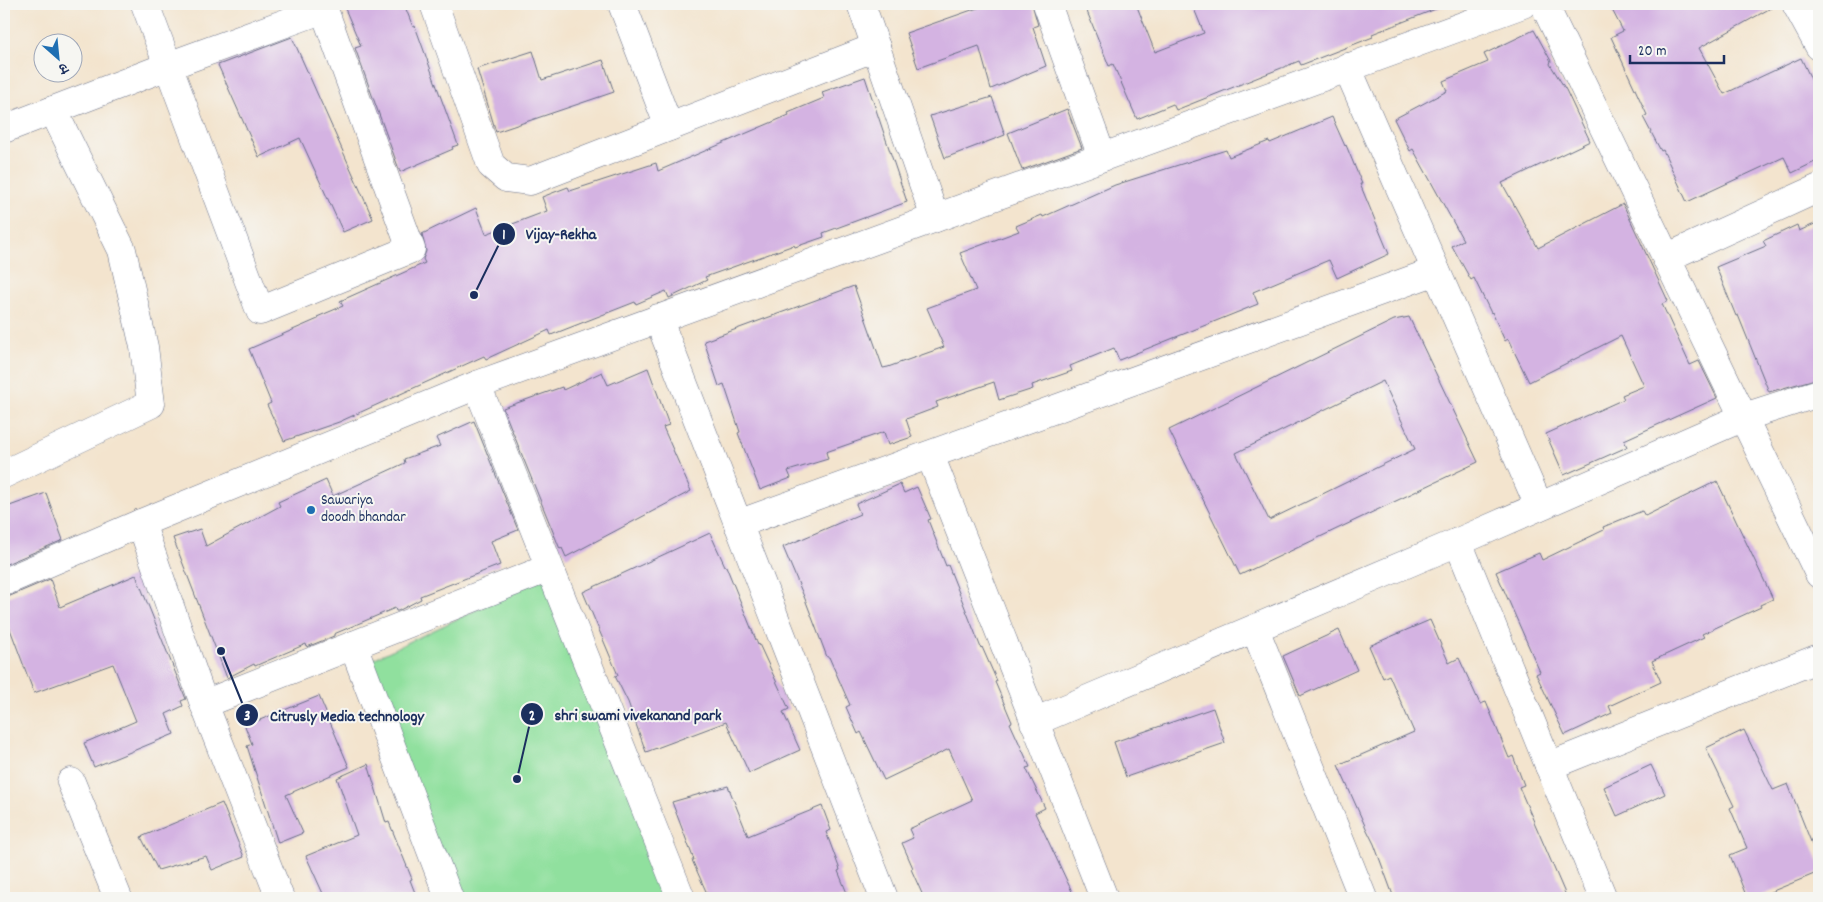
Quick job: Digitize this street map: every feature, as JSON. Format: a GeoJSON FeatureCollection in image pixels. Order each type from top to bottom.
{"type":"FeatureCollection","features":[{"type":"Feature","properties":{"kind":"street"},"geometry":{"type":"LineString","coordinates":[[4,129],[168,66],[323,6],[411,248],[260,311],[168,66],[145,4]]}},
{"type":"Feature","properties":{"kind":"street"},"geometry":{"type":"LineString","coordinates":[[434,4],[492,165],[506,178],[530,181],[876,47]]}},
{"type":"Feature","properties":{"kind":"street"},"geometry":{"type":"LineString","coordinates":[[622,4],[669,127]]}},
{"type":"Feature","properties":{"kind":"street"},"geometry":{"type":"LineString","coordinates":[[861,4],[935,218]]}},
{"type":"Feature","properties":{"kind":"street"},"geometry":{"type":"LineString","coordinates":[[1047,4],[1102,157]]}},
{"type":"Feature","properties":{"kind":"street"},"geometry":{"type":"LineString","coordinates":[[4,582],[141,523],[476,385],[1523,4]]}},
{"type":"Feature","properties":{"kind":"street"},"geometry":{"type":"LineString","coordinates":[[1544,4],[1608,133],[1666,258],[1819,574]]}},
{"type":"Feature","properties":{"kind":"street"},"geometry":{"type":"LineString","coordinates":[[1796,4],[1819,46]]}},
{"type":"Feature","properties":{"kind":"street"},"geometry":{"type":"LineString","coordinates":[[1347,68],[1539,506]]}},
{"type":"Feature","properties":{"kind":"street"},"geometry":{"type":"LineString","coordinates":[[4,474],[151,404],[144,347],[122,250],[53,110]]}},
{"type":"Feature","properties":{"kind":"street"},"geometry":{"type":"LineString","coordinates":[[1666,258],[1819,188]]}},
{"type":"Feature","properties":{"kind":"street"},"geometry":{"type":"LineString","coordinates":[[738,524],[1436,271]]}},
{"type":"Feature","properties":{"kind":"street"},"geometry":{"type":"LineString","coordinates":[[658,318],[884,898]]}},
{"type":"Feature","properties":{"kind":"street"},"geometry":{"type":"LineString","coordinates":[[476,385],[681,898]]}},
{"type":"Feature","properties":{"kind":"street"},"geometry":{"type":"LineString","coordinates":[[1034,722],[1458,542],[1744,417],[1819,393]]}},
{"type":"Feature","properties":{"kind":"street"},"geometry":{"type":"LineString","coordinates":[[930,454],[1104,898]]}},
{"type":"Feature","properties":{"kind":"street"},"geometry":{"type":"LineString","coordinates":[[141,523],[204,704],[280,898]]}},
{"type":"Feature","properties":{"kind":"street"},"geometry":{"type":"LineString","coordinates":[[1458,542],[1603,898]]}},
{"type":"Feature","properties":{"kind":"street"},"geometry":{"type":"LineString","coordinates":[[204,704],[549,568]]}},
{"type":"Feature","properties":{"kind":"street"},"geometry":{"type":"LineString","coordinates":[[1255,629],[1363,898]]}},
{"type":"Feature","properties":{"kind":"street"},"geometry":{"type":"LineString","coordinates":[[353,645],[449,898]]}},
{"type":"Feature","properties":{"kind":"street"},"geometry":{"type":"LineString","coordinates":[[1549,766],[1819,658]]}},
{"type":"Feature","properties":{"kind":"street"},"geometry":{"type":"LineString","coordinates":[[71,782],[118,898]]}},
{"type":"Feature","properties":{"kind":"green space"},"geometry":{"type":"Polygon","coordinates":[[[556,572],[676,898],[449,898],[352,669],[556,572]]]}},
{"type":"Feature","properties":{"kind":"building"},"geometry":{"type":"Polygon","coordinates":[[[343,4],[404,4],[413,27],[415,26],[458,145],[452,147],[453,149],[400,172],[355,48],[361,46],[343,4]]]}},
{"type":"Feature","properties":{"kind":"building"},"geometry":{"type":"Polygon","coordinates":[[[989,4],[1032,4],[1038,25],[1033,27],[1046,66],[991,89],[979,46],[918,68],[906,33],[989,4]]]}},
{"type":"Feature","properties":{"kind":"building"},"geometry":{"type":"Polygon","coordinates":[[[1084,4],[1136,4],[1155,52],[1204,33],[1192,4],[1446,5],[1372,34],[1373,37],[1301,65],[1299,61],[1176,110],[1173,104],[1137,119],[1113,64],[1109,66],[1084,4]]]}},
{"type":"Feature","properties":{"kind":"building"},"geometry":{"type":"Polygon","coordinates":[[[1609,4],[1778,4],[1699,48],[1724,94],[1801,58],[1819,96],[1819,160],[1792,173],[1784,157],[1687,202],[1663,150],[1661,151],[1643,117],[1647,115],[1611,37],[1623,31],[1609,4]]]}},
{"type":"Feature","properties":{"kind":"building"},"geometry":{"type":"Polygon","coordinates":[[[1534,30],[1551,61],[1550,64],[1566,90],[1590,141],[1502,183],[1538,248],[1623,204],[1668,301],[1662,304],[1690,365],[1699,361],[1717,398],[1624,440],[1627,447],[1564,475],[1546,434],[1624,399],[1622,395],[1644,386],[1621,336],[1529,382],[1508,339],[1505,341],[1474,278],[1471,280],[1452,246],[1463,240],[1413,149],[1410,151],[1394,119],[1447,91],[1443,81],[1488,62],[1484,54],[1534,30]]]}},
{"type":"Feature","properties":{"kind":"building"},"geometry":{"type":"Polygon","coordinates":[[[292,37],[373,219],[343,232],[300,138],[259,157],[218,65],[292,37]]]}},
{"type":"Feature","properties":{"kind":"building"},"geometry":{"type":"Polygon","coordinates":[[[533,51],[542,80],[603,60],[614,92],[496,132],[477,69],[533,51]]]}},
{"type":"Feature","properties":{"kind":"building"},"geometry":{"type":"Polygon","coordinates":[[[865,77],[907,202],[823,233],[824,237],[795,247],[794,245],[705,277],[707,280],[669,298],[666,291],[551,335],[549,330],[486,359],[484,356],[339,422],[284,441],[267,405],[271,403],[249,349],[318,319],[317,317],[343,306],[340,301],[425,263],[423,259],[426,251],[422,234],[476,208],[486,234],[547,211],[542,197],[568,187],[570,191],[656,163],[658,171],[789,115],[788,113],[824,98],[822,92],[865,77]]]}},
{"type":"Feature","properties":{"kind":"building"},"geometry":{"type":"Polygon","coordinates":[[[992,97],[1005,135],[945,158],[930,116],[992,97]]]}},
{"type":"Feature","properties":{"kind":"building"},"geometry":{"type":"Polygon","coordinates":[[[1067,109],[1082,148],[1022,170],[1008,133],[1067,109]]]}},
{"type":"Feature","properties":{"kind":"building"},"geometry":{"type":"Polygon","coordinates":[[[1332,117],[1346,145],[1389,254],[1337,278],[1329,260],[1253,292],[1258,304],[1119,360],[1114,348],[1070,366],[1072,371],[1032,385],[1033,389],[999,400],[994,382],[936,402],[938,407],[906,419],[912,437],[888,445],[884,432],[826,452],[828,459],[788,471],[791,478],[760,490],[738,433],[740,432],[724,384],[719,386],[704,341],[854,286],[883,368],[888,367],[944,347],[927,308],[976,290],[960,253],[1019,231],[1016,226],[1042,215],[1043,217],[1115,185],[1226,150],[1229,157],[1269,141],[1270,143],[1332,117]]]}},
{"type":"Feature","properties":{"kind":"building"},"geometry":{"type":"Polygon","coordinates":[[[1819,222],[1819,378],[1769,392],[1738,315],[1736,316],[1716,267],[1766,246],[1763,241],[1797,225],[1799,231],[1819,222]]]}},
{"type":"Feature","properties":{"kind":"building"},"geometry":{"type":"Polygon","coordinates":[[[1409,317],[1478,462],[1240,575],[1169,430],[1394,320],[1409,317]],[[1383,381],[1236,453],[1269,520],[1415,449],[1383,381]]]}},
{"type":"Feature","properties":{"kind":"building"},"geometry":{"type":"Polygon","coordinates":[[[648,368],[669,425],[663,427],[691,491],[566,557],[562,548],[560,549],[503,408],[562,387],[563,390],[602,372],[608,385],[648,368]]]}},
{"type":"Feature","properties":{"kind":"building"},"geometry":{"type":"Polygon","coordinates":[[[474,421],[518,530],[491,541],[500,565],[420,596],[421,599],[398,611],[395,608],[307,647],[306,644],[255,666],[254,664],[227,678],[173,538],[200,529],[206,546],[280,506],[278,502],[326,480],[333,496],[405,463],[404,459],[440,446],[436,438],[474,421]]]}},
{"type":"Feature","properties":{"kind":"building"},"geometry":{"type":"Polygon","coordinates":[[[1717,481],[1773,599],[1760,605],[1761,607],[1702,634],[1704,637],[1652,661],[1661,682],[1609,706],[1612,713],[1565,735],[1536,674],[1540,672],[1496,572],[1539,553],[1542,560],[1604,530],[1603,527],[1642,511],[1645,516],[1717,481]]]}},
{"type":"Feature","properties":{"kind":"building"},"geometry":{"type":"Polygon","coordinates":[[[900,484],[904,493],[917,487],[931,519],[928,520],[946,566],[948,565],[981,648],[997,681],[995,682],[1012,722],[1010,723],[1030,767],[1026,768],[1045,808],[1035,813],[1075,898],[924,898],[911,869],[913,868],[902,843],[913,838],[909,829],[972,800],[949,749],[884,780],[861,732],[858,734],[846,707],[850,705],[829,657],[827,657],[783,547],[860,514],[856,504],[900,484]]]}},
{"type":"Feature","properties":{"kind":"building"},"geometry":{"type":"Polygon","coordinates":[[[46,493],[63,540],[4,565],[4,508],[46,493]]]}},
{"type":"Feature","properties":{"kind":"building"},"geometry":{"type":"Polygon","coordinates":[[[710,533],[726,566],[758,645],[789,709],[783,712],[800,750],[749,773],[726,722],[646,752],[628,702],[615,676],[618,675],[583,592],[710,533]]]}},
{"type":"Feature","properties":{"kind":"building"},"geometry":{"type":"Polygon","coordinates":[[[136,575],[186,699],[181,701],[183,706],[166,714],[174,734],[94,767],[84,743],[136,721],[113,664],[34,693],[4,613],[4,597],[50,579],[60,607],[136,575]]]}},
{"type":"Feature","properties":{"kind":"building"},"geometry":{"type":"Polygon","coordinates":[[[1430,620],[1449,663],[1459,658],[1480,704],[1486,702],[1509,758],[1513,756],[1524,785],[1519,787],[1567,898],[1394,898],[1374,844],[1338,765],[1414,732],[1389,675],[1383,678],[1369,646],[1430,620]]]}},
{"type":"Feature","properties":{"kind":"building"},"geometry":{"type":"Polygon","coordinates":[[[1339,630],[1357,670],[1300,696],[1283,656],[1339,630]]]}},
{"type":"Feature","properties":{"kind":"building"},"geometry":{"type":"Polygon","coordinates":[[[319,696],[349,767],[286,795],[303,833],[278,843],[247,746],[252,744],[245,726],[319,696]]]}},
{"type":"Feature","properties":{"kind":"building"},"geometry":{"type":"Polygon","coordinates":[[[1213,708],[1225,743],[1126,777],[1114,742],[1213,708]]]}},
{"type":"Feature","properties":{"kind":"building"},"geometry":{"type":"Polygon","coordinates":[[[1744,730],[1773,790],[1788,784],[1819,862],[1819,872],[1756,898],[1747,898],[1730,855],[1747,848],[1730,808],[1734,806],[1706,748],[1744,730]]]}},
{"type":"Feature","properties":{"kind":"building"},"geometry":{"type":"Polygon","coordinates":[[[368,764],[386,823],[389,822],[412,879],[410,880],[417,898],[325,898],[306,856],[357,835],[337,778],[368,764]]]}},
{"type":"Feature","properties":{"kind":"building"},"geometry":{"type":"Polygon","coordinates":[[[1651,765],[1665,794],[1617,816],[1604,787],[1651,765]]]}},
{"type":"Feature","properties":{"kind":"building"},"geometry":{"type":"Polygon","coordinates":[[[728,786],[748,836],[822,806],[831,830],[826,832],[840,870],[838,871],[849,898],[709,898],[692,860],[694,860],[672,802],[728,786]]]}},
{"type":"Feature","properties":{"kind":"building"},"geometry":{"type":"Polygon","coordinates":[[[222,803],[244,857],[212,870],[206,856],[158,870],[141,837],[222,803]]]}},
{"type":"Feature","properties":{"kind":"place","name":"Vijay-Rekha"},"geometry":{"type":"Point","coordinates":[474,295]}},
{"type":"Feature","properties":{"kind":"place","name":"Sawariya doodh bhandar"},"geometry":{"type":"Point","coordinates":[311,510]}},
{"type":"Feature","properties":{"kind":"place","name":"Citrusly Media technology"},"geometry":{"type":"Point","coordinates":[221,651]}},
{"type":"Feature","properties":{"kind":"place","name":"shri swami vivekanand park"},"geometry":{"type":"Point","coordinates":[517,779]}}]}
